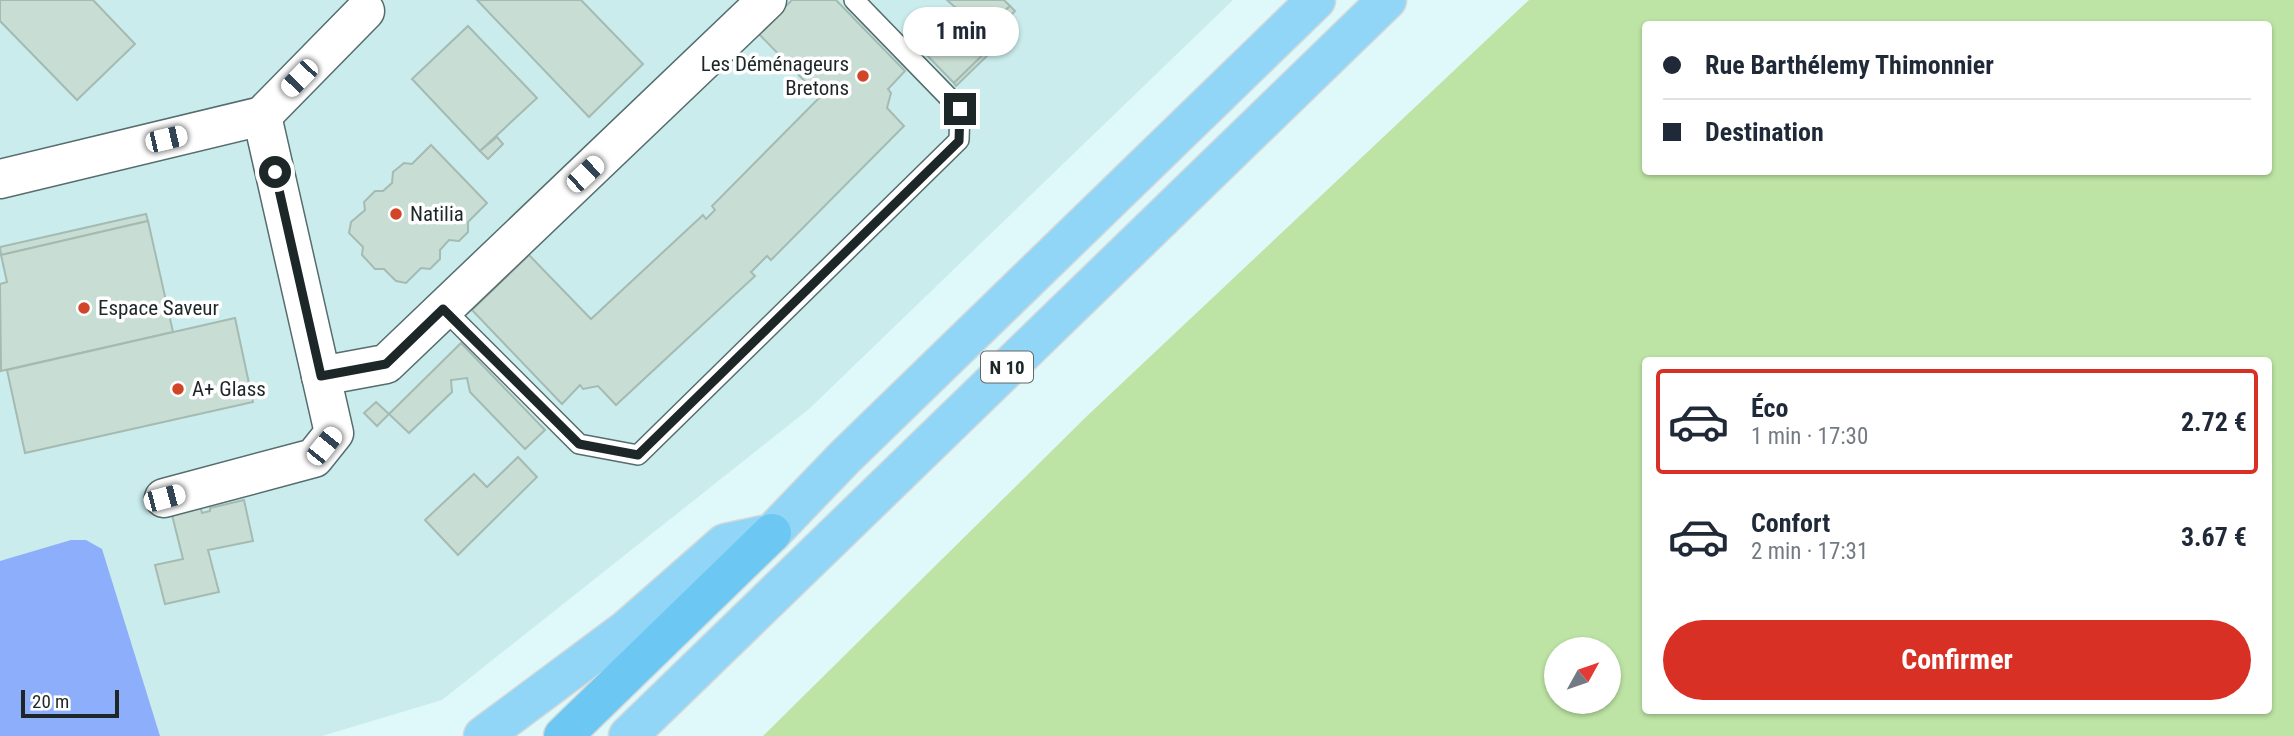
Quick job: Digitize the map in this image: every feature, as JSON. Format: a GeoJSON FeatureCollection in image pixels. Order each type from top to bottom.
{"type":"FeatureCollection","features":[{"type":"Feature","properties":{"kind":"highway","name":"N 10"},"geometry":{"type":"LineString","coordinates":[[563,736],[772,533]]}},
{"type":"Feature","properties":{"kind":"main road","name":"N 10"},"geometry":{"type":"LineString","coordinates":[[772,533],[845,457],[1316,0]]}},
{"type":"Feature","properties":{"kind":"main road","name":"N 10"},"geometry":{"type":"LineString","coordinates":[[628,736],[1387,0]]}},
{"type":"Feature","properties":{"kind":"main road"},"geometry":{"type":"LineString","coordinates":[[483,736],[595,654],[725,543],[772,533]]}},
{"type":"Feature","properties":{"kind":"street"},"geometry":{"type":"LineString","coordinates":[[321,376],[386,364],[767,0]]}},
{"type":"Feature","properties":{"kind":"street"},"geometry":{"type":"LineString","coordinates":[[0,179],[262,116],[370,4]]}},
{"type":"Feature","properties":{"kind":"street"},"geometry":{"type":"LineString","coordinates":[[164,498],[314,458],[334,433],[262,116]]}},
{"type":"Feature","properties":{"kind":"lane"},"geometry":{"type":"LineString","coordinates":[[443,309],[579,444],[638,455],[959,141],[960,109],[854,0]]}},
{"type":"Feature","properties":{"kind":"shaded area"},"geometry":{"type":"Polygon","coordinates":[[[0,0],[1233,0],[809,409],[442,700],[322,736],[0,736],[0,0]]]}},
{"type":"Feature","properties":{"kind":"green space"},"geometry":{"type":"Polygon","coordinates":[[[1529,0],[2294,0],[2294,736],[763,736],[1086,417],[1529,0]]]}},
{"type":"Feature","properties":{"kind":"water"},"geometry":{"type":"Polygon","coordinates":[[[71,540],[86,540],[102,549],[160,736],[0,736],[0,561],[71,540]]]}},
{"type":"Feature","properties":{"kind":"building"},"geometry":{"type":"Polygon","coordinates":[[[0,0],[93,0],[135,44],[77,100],[0,21],[0,0]]]}},
{"type":"Feature","properties":{"kind":"building"},"geometry":{"type":"Polygon","coordinates":[[[477,0],[581,0],[643,64],[589,117],[477,0]]]}},
{"type":"Feature","properties":{"kind":"building"},"geometry":{"type":"Polygon","coordinates":[[[792,0],[836,0],[905,71],[888,89],[891,93],[887,108],[904,126],[771,260],[767,256],[751,272],[755,276],[616,405],[598,386],[583,389],[580,385],[562,404],[472,310],[529,255],[591,319],[703,215],[706,219],[715,210],[712,206],[820,97],[758,33],[792,0]]]}},
{"type":"Feature","properties":{"kind":"building"},"geometry":{"type":"Polygon","coordinates":[[[947,0],[1004,0],[1010,6],[992,23],[998,29],[988,39],[993,45],[954,83],[917,45],[956,8],[947,0]]]}},
{"type":"Feature","properties":{"kind":"building"},"geometry":{"type":"Polygon","coordinates":[[[1010,6],[1015,11],[998,29],[992,23],[1010,6]]]}},
{"type":"Feature","properties":{"kind":"building"},"geometry":{"type":"Polygon","coordinates":[[[468,26],[537,98],[480,151],[412,79],[468,26]]]}},
{"type":"Feature","properties":{"kind":"building"},"geometry":{"type":"Polygon","coordinates":[[[993,45],[995,48],[956,86],[954,83],[993,45]]]}},
{"type":"Feature","properties":{"kind":"building"},"geometry":{"type":"Polygon","coordinates":[[[497,137],[503,144],[488,159],[480,151],[497,137]]]}},
{"type":"Feature","properties":{"kind":"building"},"geometry":{"type":"Polygon","coordinates":[[[431,145],[487,203],[468,222],[468,232],[459,241],[449,240],[440,250],[440,259],[430,269],[421,268],[406,283],[396,281],[384,269],[375,269],[362,255],[363,247],[349,233],[351,222],[365,210],[364,202],[375,191],[383,191],[392,183],[393,172],[404,163],[412,164],[431,145]]]}},
{"type":"Feature","properties":{"kind":"building"},"geometry":{"type":"Polygon","coordinates":[[[146,214],[148,221],[1,255],[0,247],[146,214]]]}},
{"type":"Feature","properties":{"kind":"building","name":"Espace Saveur"},"geometry":{"type":"Polygon","coordinates":[[[148,221],[173,332],[1,371],[0,284],[7,282],[1,255],[148,221]]]}},
{"type":"Feature","properties":{"kind":"building"},"geometry":{"type":"Polygon","coordinates":[[[235,318],[253,402],[25,453],[7,370],[235,318]]]}},
{"type":"Feature","properties":{"kind":"building"},"geometry":{"type":"Polygon","coordinates":[[[461,343],[545,430],[525,449],[470,392],[467,378],[451,380],[452,392],[409,433],[389,414],[461,343]]]}},
{"type":"Feature","properties":{"kind":"building"},"geometry":{"type":"Polygon","coordinates":[[[376,402],[389,414],[377,426],[364,413],[376,402]]]}},
{"type":"Feature","properties":{"kind":"building"},"geometry":{"type":"Polygon","coordinates":[[[518,457],[537,477],[458,555],[425,520],[474,474],[487,487],[518,457]]]}},
{"type":"Feature","properties":{"kind":"building"},"geometry":{"type":"Polygon","coordinates":[[[244,500],[253,541],[208,550],[219,592],[165,604],[155,565],[183,559],[171,511],[200,505],[202,513],[210,511],[210,508],[244,500]]]}},
{"type":"Feature","properties":{"kind":"place","name":"Les Déménageurs Bretons"},"geometry":{"type":"Point","coordinates":[863,76]}},
{"type":"Feature","properties":{"kind":"place","name":"Natilia"},"geometry":{"type":"Point","coordinates":[396,214]}},
{"type":"Feature","properties":{"kind":"place","name":"Espace Saveur"},"geometry":{"type":"Point","coordinates":[84,308]}},
{"type":"Feature","properties":{"kind":"place","name":"A+ Glass"},"geometry":{"type":"Point","coordinates":[178,389]}},
{"type":"Feature","properties":{"kind":"route"},"geometry":{"type":"LineString","coordinates":[[275,172],[321,376],[386,364],[443,309],[579,444],[638,455],[959,141],[960,109]]}}]}
